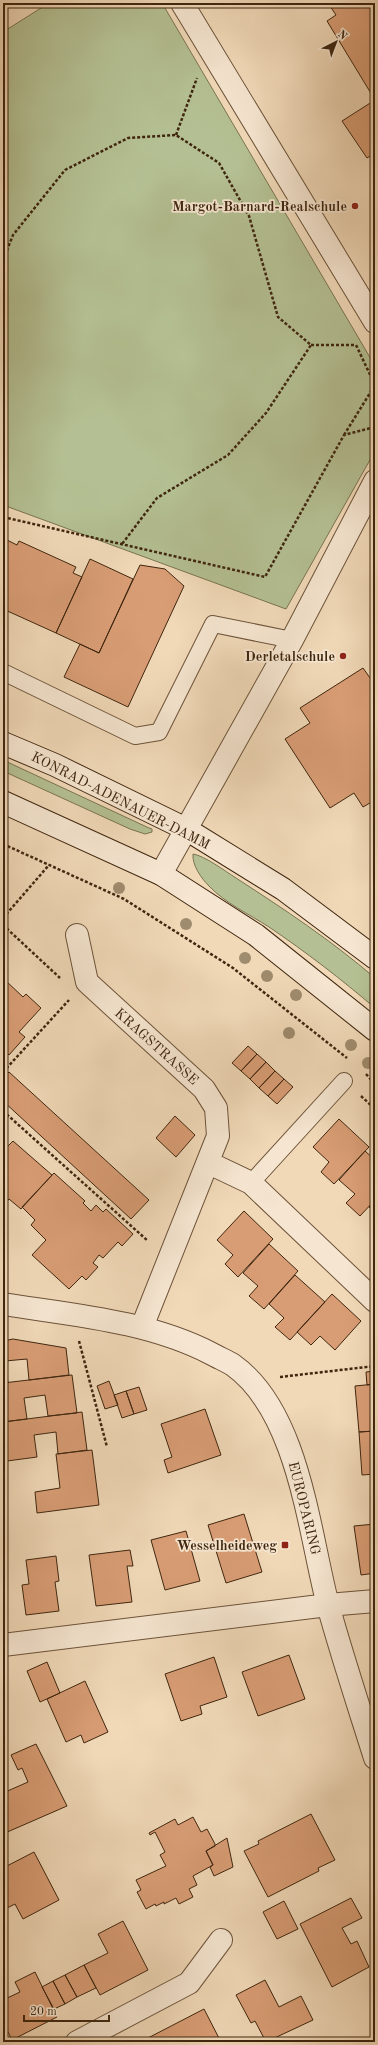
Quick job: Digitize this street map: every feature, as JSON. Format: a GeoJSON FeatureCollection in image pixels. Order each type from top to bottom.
{"type":"FeatureCollection","features":[{"type":"Feature","properties":{"kind":"street"},"geometry":{"type":"LineString","coordinates":[[182,3],[375,322]]}},
{"type":"Feature","properties":{"kind":"street"},"geometry":{"type":"LineString","coordinates":[[161,874],[292,640],[375,481]]}},
{"type":"Feature","properties":{"kind":"street","name":"KONRAD-ADENAUER-DAMM"},"geometry":{"type":"LineString","coordinates":[[3,742],[55,765],[186,829],[283,889],[375,958]]}},
{"type":"Feature","properties":{"kind":"street"},"geometry":{"type":"LineString","coordinates":[[3,802],[161,874],[256,935],[375,1030]]}},
{"type":"Feature","properties":{"kind":"street","name":"KRAGSTRASSE"},"geometry":{"type":"LineString","coordinates":[[77,935],[87,982],[204,1089],[216,1108],[218,1136],[209,1163],[142,1327]]}},
{"type":"Feature","properties":{"kind":"street"},"geometry":{"type":"LineString","coordinates":[[209,1163],[251,1183],[375,1301]]}},
{"type":"Feature","properties":{"kind":"street","name":"EUROPARING"},"geometry":{"type":"LineString","coordinates":[[3,1304],[142,1327],[194,1345],[233,1365],[258,1389],[277,1420],[298,1471],[328,1605],[375,1758]]}},
{"type":"Feature","properties":{"kind":"street"},"geometry":{"type":"LineString","coordinates":[[3,1645],[328,1605],[375,1601]]}},
{"type":"Feature","properties":{"kind":"street"},"geometry":{"type":"LineString","coordinates":[[77,2042],[189,1983],[221,1940]]}},
{"type":"Feature","properties":{"kind":"lane"},"geometry":{"type":"LineString","coordinates":[[3,672],[135,736],[159,732],[213,624],[292,640]]}},
{"type":"Feature","properties":{"kind":"lane"},"geometry":{"type":"LineString","coordinates":[[251,1183],[344,1081]]}},
{"type":"Feature","properties":{"kind":"path"},"geometry":{"type":"LineString","coordinates":[[176,135],[208,46]]}},
{"type":"Feature","properties":{"kind":"path"},"geometry":{"type":"LineString","coordinates":[[3,260],[13,234],[65,170],[128,138],[176,135],[219,163],[249,216],[278,317],[311,346],[356,346]]}},
{"type":"Feature","properties":{"kind":"path"},"geometry":{"type":"LineString","coordinates":[[356,346],[361,340]]}},
{"type":"Feature","properties":{"kind":"path"},"geometry":{"type":"LineString","coordinates":[[122,544],[157,498],[228,455],[266,413],[311,346]]}},
{"type":"Feature","properties":{"kind":"path"},"geometry":{"type":"LineString","coordinates":[[3,517],[265,577],[344,435],[375,385],[356,346]]}},
{"type":"Feature","properties":{"kind":"path"},"geometry":{"type":"LineString","coordinates":[[344,435],[375,426]]}},
{"type":"Feature","properties":{"kind":"path"},"geometry":{"type":"LineString","coordinates":[[3,844],[124,899],[233,968],[349,1059]]}},
{"type":"Feature","properties":{"kind":"path"},"geometry":{"type":"LineString","coordinates":[[3,918],[49,865]]}},
{"type":"Feature","properties":{"kind":"path"},"geometry":{"type":"LineString","coordinates":[[3,925],[65,983]]}},
{"type":"Feature","properties":{"kind":"path"},"geometry":{"type":"LineString","coordinates":[[3,1072],[59,1012]]}},
{"type":"Feature","properties":{"kind":"path"},"geometry":{"type":"LineString","coordinates":[[360,1069],[375,1084]]}},
{"type":"Feature","properties":{"kind":"path"},"geometry":{"type":"LineString","coordinates":[[3,1111],[170,1260]]}},
{"type":"Feature","properties":{"kind":"path"},"geometry":{"type":"LineString","coordinates":[[73,1315],[107,1447]]}},
{"type":"Feature","properties":{"kind":"path"},"geometry":{"type":"LineString","coordinates":[[276,1378],[375,1366]]}},
{"type":"Feature","properties":{"kind":"green space"},"geometry":{"type":"Polygon","coordinates":[[[49,3],[162,3],[375,366],[375,451],[286,609],[3,505],[3,32],[49,3]]]}},
{"type":"Feature","properties":{"kind":"green space"},"geometry":{"type":"Polygon","coordinates":[[[3,760],[152,829],[152,832],[145,834],[130,829],[3,771],[3,760]]]}},
{"type":"Feature","properties":{"kind":"green space"},"geometry":{"type":"Polygon","coordinates":[[[193,854],[215,864],[290,914],[325,938],[375,978],[375,1008],[296,946],[215,892],[200,875],[194,863],[193,854]]]}},
{"type":"Feature","properties":{"kind":"building"},"geometry":{"type":"Polygon","coordinates":[[[328,3],[375,3],[375,100],[327,21],[336,15],[328,3]]]}},
{"type":"Feature","properties":{"kind":"building"},"geometry":{"type":"Polygon","coordinates":[[[375,100],[375,153],[367,158],[342,121],[375,100]]]}},
{"type":"Feature","properties":{"kind":"building"},"geometry":{"type":"Polygon","coordinates":[[[3,538],[17,545],[19,541],[76,567],[73,573],[82,577],[56,633],[3,609],[3,538]]]}},
{"type":"Feature","properties":{"kind":"building"},"geometry":{"type":"Polygon","coordinates":[[[90,559],[133,579],[99,653],[56,633],[90,559]]]}},
{"type":"Feature","properties":{"kind":"building"},"geometry":{"type":"Polygon","coordinates":[[[140,565],[165,569],[184,586],[128,707],[64,677],[80,644],[99,653],[140,565]]]}},
{"type":"Feature","properties":{"kind":"building"},"geometry":{"type":"Polygon","coordinates":[[[363,668],[375,685],[375,800],[363,807],[354,793],[330,808],[285,739],[310,723],[300,708],[363,668]]]}},
{"type":"Feature","properties":{"kind":"building"},"geometry":{"type":"Polygon","coordinates":[[[6,981],[23,997],[26,994],[41,1008],[19,1032],[25,1037],[9,1055],[5,1051],[3,1053],[3,982],[6,981]]]}},
{"type":"Feature","properties":{"kind":"building"},"geometry":{"type":"Polygon","coordinates":[[[248,1046],[257,1054],[241,1071],[232,1063],[248,1046]]]}},
{"type":"Feature","properties":{"kind":"building"},"geometry":{"type":"Polygon","coordinates":[[[257,1054],[266,1062],[250,1079],[241,1071],[257,1054]]]}},
{"type":"Feature","properties":{"kind":"building"},"geometry":{"type":"Polygon","coordinates":[[[266,1062],[275,1071],[259,1088],[250,1079],[266,1062]]]}},
{"type":"Feature","properties":{"kind":"building"},"geometry":{"type":"Polygon","coordinates":[[[275,1071],[284,1079],[268,1096],[259,1088],[275,1071]]]}},
{"type":"Feature","properties":{"kind":"building"},"geometry":{"type":"Polygon","coordinates":[[[9,1072],[149,1200],[131,1219],[3,1101],[3,1078],[9,1072]]]}},
{"type":"Feature","properties":{"kind":"building"},"geometry":{"type":"Polygon","coordinates":[[[284,1079],[293,1087],[277,1104],[268,1096],[284,1079]]]}},
{"type":"Feature","properties":{"kind":"building"},"geometry":{"type":"Polygon","coordinates":[[[175,1116],[195,1135],[176,1157],[156,1138],[175,1116]]]}},
{"type":"Feature","properties":{"kind":"building"},"geometry":{"type":"Polygon","coordinates":[[[339,1119],[369,1147],[334,1184],[321,1172],[329,1162],[313,1147],[339,1119]]]}},
{"type":"Feature","properties":{"kind":"building"},"geometry":{"type":"Polygon","coordinates":[[[13,1141],[52,1175],[21,1209],[9,1199],[5,1204],[3,1203],[3,1142],[8,1146],[13,1141]]]}},
{"type":"Feature","properties":{"kind":"building"},"geometry":{"type":"Polygon","coordinates":[[[365,1151],[375,1160],[375,1200],[360,1216],[346,1203],[355,1194],[339,1180],[365,1151]]]}},
{"type":"Feature","properties":{"kind":"building"},"geometry":{"type":"Polygon","coordinates":[[[54,1173],[85,1201],[83,1203],[91,1211],[96,1205],[103,1212],[106,1209],[133,1234],[122,1246],[118,1242],[103,1258],[99,1255],[93,1263],[98,1267],[86,1280],[82,1276],[69,1289],[32,1255],[46,1240],[31,1225],[35,1220],[22,1207],[54,1173]]]}},
{"type":"Feature","properties":{"kind":"building"},"geometry":{"type":"Polygon","coordinates":[[[375,1200],[375,1213],[369,1207],[375,1200]]]}},
{"type":"Feature","properties":{"kind":"building"},"geometry":{"type":"Polygon","coordinates":[[[244,1211],[273,1239],[238,1277],[225,1264],[233,1255],[217,1240],[244,1211]]]}},
{"type":"Feature","properties":{"kind":"building"},"geometry":{"type":"Polygon","coordinates":[[[269,1244],[298,1271],[264,1309],[249,1296],[258,1286],[243,1273],[269,1244]]]}},
{"type":"Feature","properties":{"kind":"building"},"geometry":{"type":"Polygon","coordinates":[[[295,1275],[325,1302],[290,1340],[275,1327],[284,1318],[269,1304],[295,1275]]]}},
{"type":"Feature","properties":{"kind":"building"},"geometry":{"type":"Polygon","coordinates":[[[332,1294],[361,1321],[335,1350],[320,1336],[311,1345],[297,1332],[332,1294]]]}},
{"type":"Feature","properties":{"kind":"building"},"geometry":{"type":"Polygon","coordinates":[[[13,1339],[66,1348],[69,1375],[29,1380],[27,1359],[5,1361],[8,1383],[3,1383],[3,1341],[13,1339]]]}},
{"type":"Feature","properties":{"kind":"building"},"geometry":{"type":"Polygon","coordinates":[[[375,1371],[375,1384],[367,1385],[366,1372],[375,1371]]]}},
{"type":"Feature","properties":{"kind":"building"},"geometry":{"type":"Polygon","coordinates":[[[72,1375],[77,1413],[48,1416],[45,1395],[24,1398],[27,1419],[3,1422],[3,1383],[72,1375]]]}},
{"type":"Feature","properties":{"kind":"building"},"geometry":{"type":"Polygon","coordinates":[[[109,1381],[118,1405],[105,1409],[97,1386],[109,1381]]]}},
{"type":"Feature","properties":{"kind":"building"},"geometry":{"type":"Polygon","coordinates":[[[375,1384],[375,1431],[359,1432],[355,1386],[375,1384]]]}},
{"type":"Feature","properties":{"kind":"building"},"geometry":{"type":"Polygon","coordinates":[[[139,1387],[147,1410],[134,1414],[126,1391],[139,1387]]]}},
{"type":"Feature","properties":{"kind":"building"},"geometry":{"type":"Polygon","coordinates":[[[126,1391],[134,1414],[122,1418],[114,1395],[126,1391]]]}},
{"type":"Feature","properties":{"kind":"building"},"geometry":{"type":"Polygon","coordinates":[[[205,1409],[221,1455],[168,1473],[164,1460],[172,1457],[161,1424],[205,1409]]]}},
{"type":"Feature","properties":{"kind":"building"},"geometry":{"type":"Polygon","coordinates":[[[82,1412],[87,1450],[58,1454],[56,1432],[34,1435],[37,1457],[7,1461],[5,1445],[3,1445],[3,1422],[82,1412]]]}},
{"type":"Feature","properties":{"kind":"building"},"geometry":{"type":"Polygon","coordinates":[[[375,1431],[375,1474],[362,1475],[359,1432],[375,1431]]]}},
{"type":"Feature","properties":{"kind":"building"},"geometry":{"type":"Polygon","coordinates":[[[92,1450],[99,1505],[37,1513],[35,1492],[60,1488],[56,1454],[92,1450]]]}},
{"type":"Feature","properties":{"kind":"building"},"geometry":{"type":"Polygon","coordinates":[[[244,1514],[262,1572],[226,1583],[208,1525],[244,1514]]]}},
{"type":"Feature","properties":{"kind":"building"},"geometry":{"type":"Polygon","coordinates":[[[375,1524],[375,1573],[361,1575],[354,1526],[375,1524]]]}},
{"type":"Feature","properties":{"kind":"building"},"geometry":{"type":"Polygon","coordinates":[[[186,1531],[200,1581],[165,1590],[151,1540],[186,1531]]]}},
{"type":"Feature","properties":{"kind":"building"},"geometry":{"type":"Polygon","coordinates":[[[130,1550],[133,1566],[127,1566],[132,1602],[96,1606],[89,1555],[130,1550]]]}},
{"type":"Feature","properties":{"kind":"building"},"geometry":{"type":"Polygon","coordinates":[[[56,1556],[59,1581],[55,1582],[59,1611],[26,1615],[22,1585],[29,1584],[26,1560],[56,1556]]]}},
{"type":"Feature","properties":{"kind":"building"},"geometry":{"type":"Polygon","coordinates":[[[289,1655],[305,1699],[258,1716],[242,1672],[289,1655]]]}},
{"type":"Feature","properties":{"kind":"building"},"geometry":{"type":"Polygon","coordinates":[[[214,1657],[227,1697],[200,1706],[202,1714],[181,1721],[165,1674],[214,1657]]]}},
{"type":"Feature","properties":{"kind":"building"},"geometry":{"type":"Polygon","coordinates":[[[47,1662],[60,1693],[40,1702],[27,1671],[47,1662]]]}},
{"type":"Feature","properties":{"kind":"building"},"geometry":{"type":"Polygon","coordinates":[[[85,1681],[108,1732],[84,1743],[81,1735],[66,1742],[47,1699],[85,1681]]]}},
{"type":"Feature","properties":{"kind":"building"},"geometry":{"type":"Polygon","coordinates":[[[36,1744],[67,1806],[5,1833],[3,1829],[3,1793],[28,1782],[22,1768],[18,1770],[11,1755],[36,1744]]]}},
{"type":"Feature","properties":{"kind":"building"},"geometry":{"type":"Polygon","coordinates":[[[311,1814],[335,1860],[318,1868],[319,1871],[268,1897],[244,1851],[259,1844],[258,1841],[311,1814]]]}},
{"type":"Feature","properties":{"kind":"building"},"geometry":{"type":"Polygon","coordinates":[[[193,1817],[201,1832],[207,1829],[215,1844],[215,1846],[206,1851],[213,1865],[193,1876],[197,1885],[189,1889],[193,1897],[179,1904],[176,1898],[164,1904],[164,1902],[156,1906],[155,1904],[146,1909],[137,1892],[141,1890],[136,1880],[166,1866],[160,1855],[165,1852],[155,1832],[150,1835],[149,1833],[175,1819],[178,1825],[193,1817]]]}},
{"type":"Feature","properties":{"kind":"building"},"geometry":{"type":"Polygon","coordinates":[[[227,1838],[233,1867],[214,1876],[210,1867],[213,1865],[206,1851],[227,1838]]]}},
{"type":"Feature","properties":{"kind":"building"},"geometry":{"type":"Polygon","coordinates":[[[34,1852],[59,1900],[23,1919],[15,1904],[3,1910],[3,1868],[34,1852]]]}},
{"type":"Feature","properties":{"kind":"building"},"geometry":{"type":"Polygon","coordinates":[[[351,1898],[362,1918],[342,1928],[351,1944],[357,1941],[369,1967],[332,1987],[300,1924],[351,1898]]]}},
{"type":"Feature","properties":{"kind":"building"},"geometry":{"type":"Polygon","coordinates":[[[284,1901],[298,1929],[277,1939],[263,1912],[284,1901]]]}},
{"type":"Feature","properties":{"kind":"building"},"geometry":{"type":"Polygon","coordinates":[[[123,1921],[148,1970],[100,1995],[84,1965],[108,1953],[98,1934],[123,1921]]]}},
{"type":"Feature","properties":{"kind":"building"},"geometry":{"type":"Polygon","coordinates":[[[84,1965],[96,1988],[77,1997],[65,1975],[84,1965]]]}},
{"type":"Feature","properties":{"kind":"building"},"geometry":{"type":"Polygon","coordinates":[[[35,1972],[57,2017],[12,2040],[3,2022],[3,2000],[20,1992],[15,1982],[35,1972]]]}},
{"type":"Feature","properties":{"kind":"building"},"geometry":{"type":"Polygon","coordinates":[[[65,1975],[77,1997],[65,2004],[53,1981],[65,1975]]]}},
{"type":"Feature","properties":{"kind":"building"},"geometry":{"type":"Polygon","coordinates":[[[265,1980],[279,2007],[301,1996],[313,2020],[266,2042],[255,2021],[251,2023],[236,1995],[265,1980]]]}},
{"type":"Feature","properties":{"kind":"building"},"geometry":{"type":"Polygon","coordinates":[[[53,1981],[65,2004],[54,2009],[42,1987],[53,1981]]]}},
{"type":"Feature","properties":{"kind":"building"},"geometry":{"type":"Polygon","coordinates":[[[204,2009],[221,2042],[148,2042],[146,2039],[204,2009]]]}},
{"type":"Feature","properties":{"kind":"place","name":"Margot-Barnard-Realschule"},"geometry":{"type":"Point","coordinates":[355,206]}},
{"type":"Feature","properties":{"kind":"place","name":"Derletalschule"},"geometry":{"type":"Point","coordinates":[343,656]}},
{"type":"Feature","properties":{"kind":"place","name":"Wesselheideweg"},"geometry":{"type":"Point","coordinates":[285,1545]}}]}
